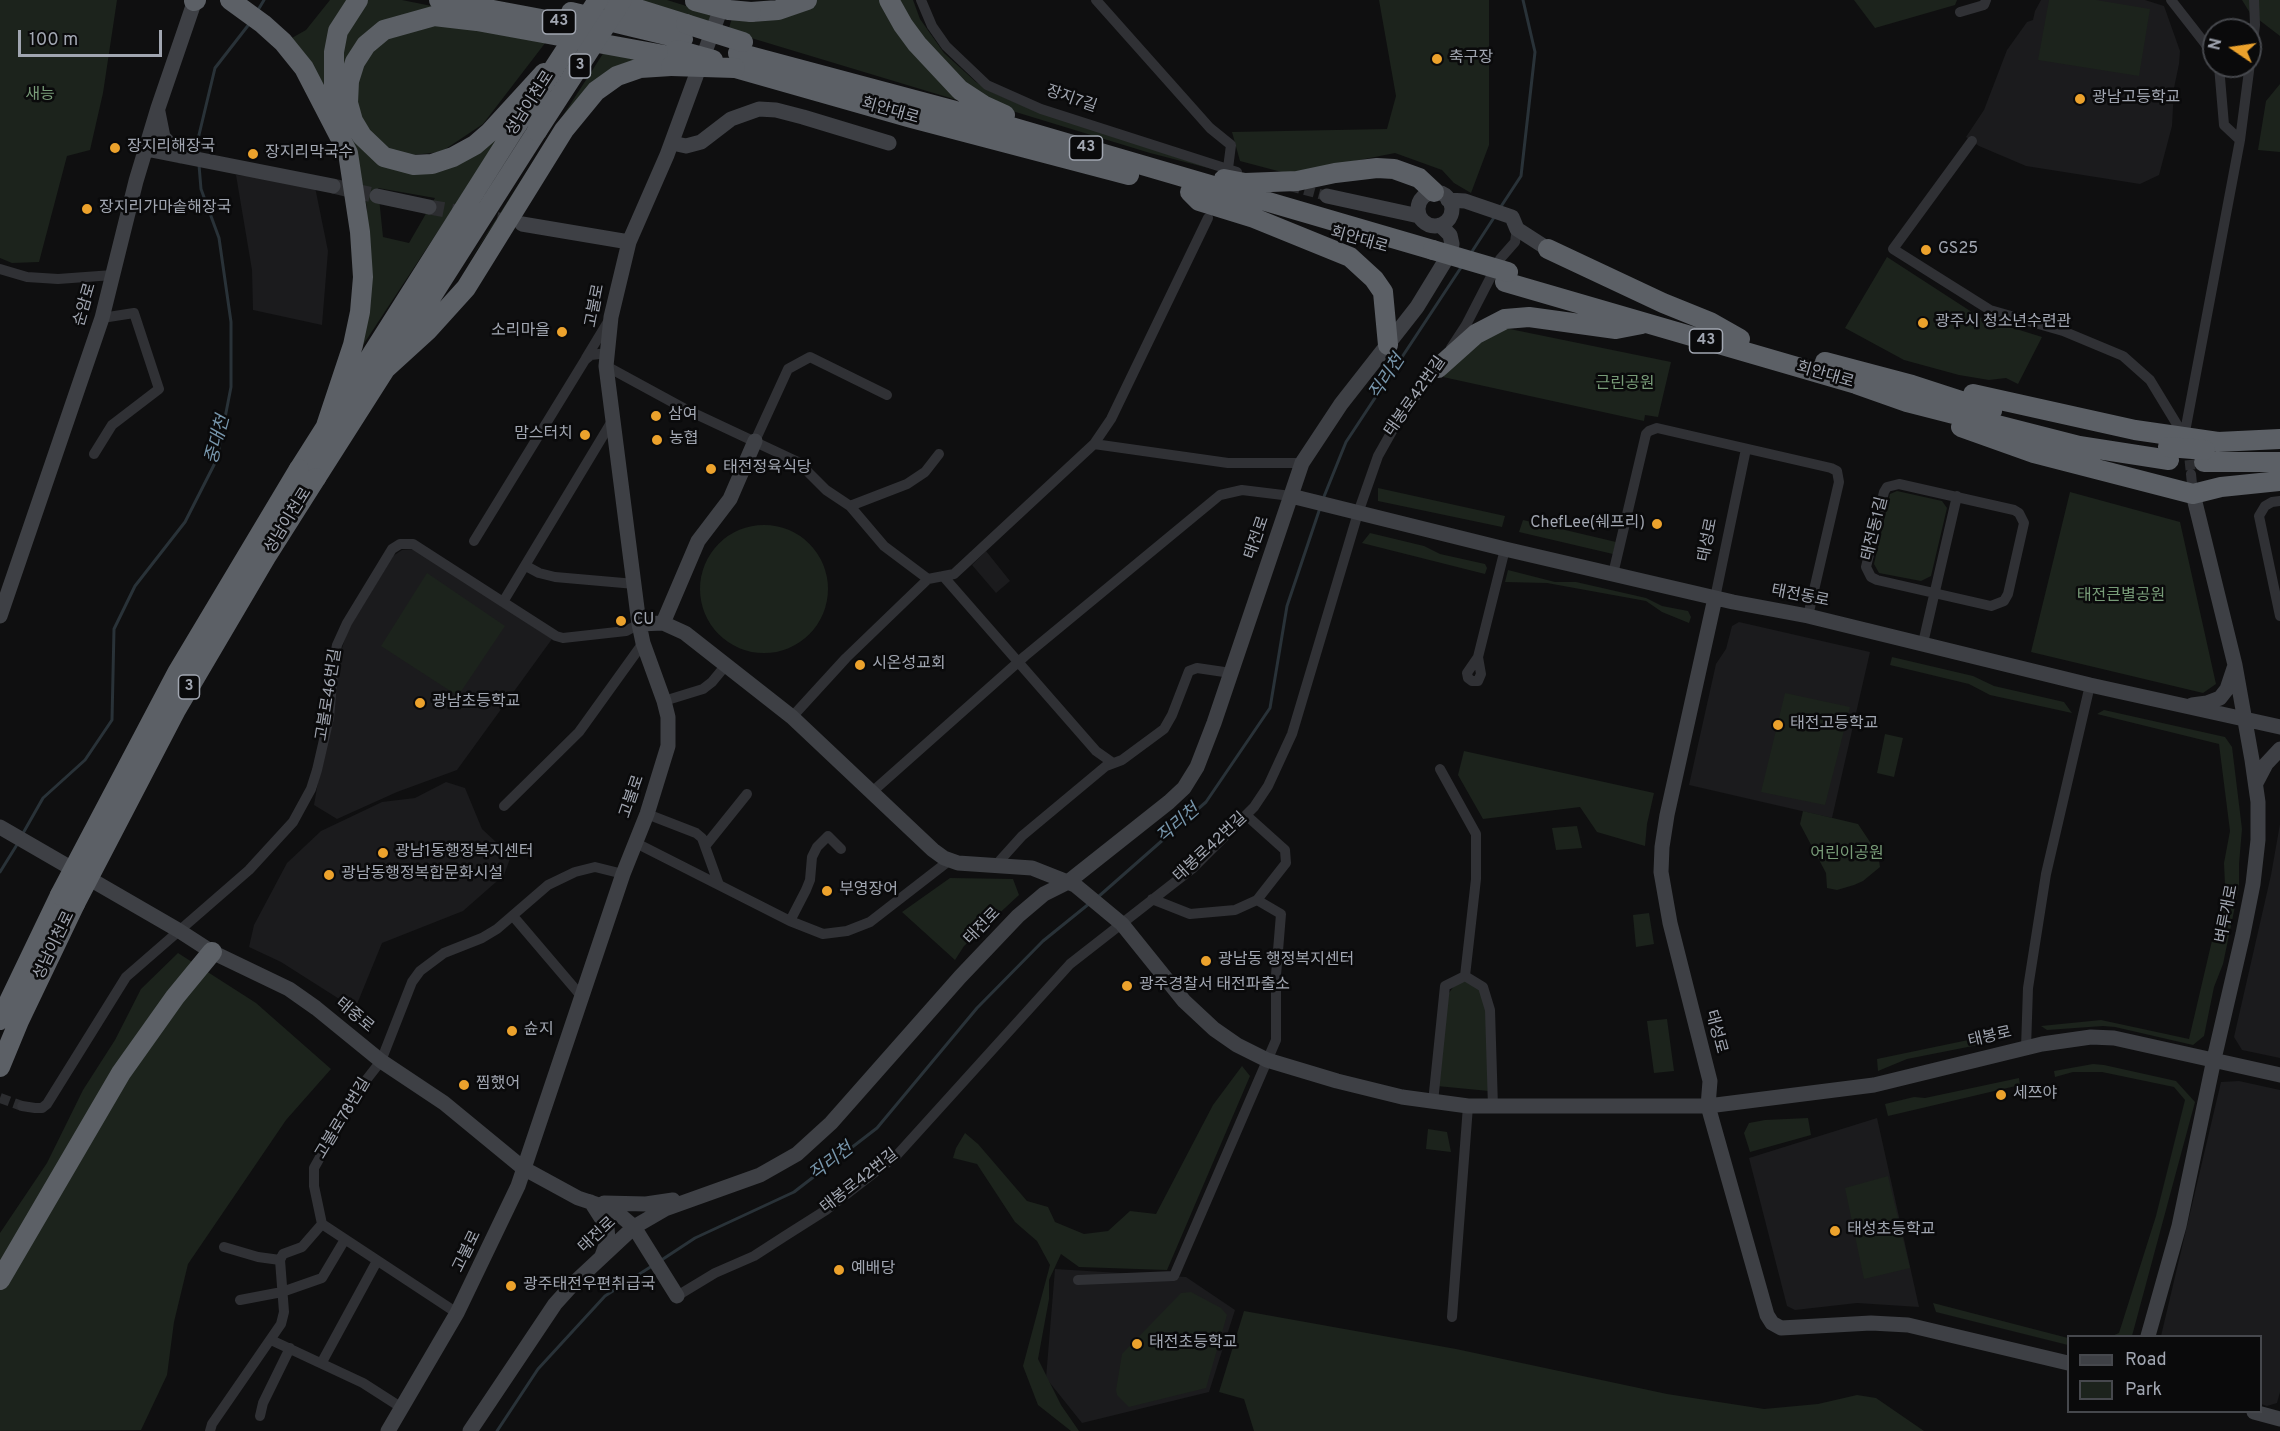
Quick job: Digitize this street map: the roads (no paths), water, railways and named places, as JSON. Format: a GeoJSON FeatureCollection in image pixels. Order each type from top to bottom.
{"type":"FeatureCollection","features":[{"type":"Feature","properties":{"kind":"highway"},"geometry":{"type":"LineString","coordinates":[[230,0],[283,42],[304,68],[348,153]]}},
{"type":"Feature","properties":{"kind":"highway"},"geometry":{"type":"LineString","coordinates":[[324,432],[352,345],[363,277],[360,232],[348,153],[334,94],[334,52],[338,31],[358,0]]}},
{"type":"Feature","properties":{"kind":"highway","name":"43"},"geometry":{"type":"LineString","coordinates":[[439,0],[678,47]]}},
{"type":"Feature","properties":{"kind":"highway","name":"43"},"geometry":{"type":"LineString","coordinates":[[506,0],[618,22],[678,47]]}},
{"type":"Feature","properties":{"kind":"highway","name":"성남이천로"},"geometry":{"type":"LineString","coordinates":[[307,474],[324,432],[510,121],[570,45],[598,0]]}},
{"type":"Feature","properties":{"kind":"highway"},"geometry":{"type":"LineString","coordinates":[[609,0],[678,47],[738,54]]}},
{"type":"Feature","properties":{"kind":"highway","name":"성남이천로"},"geometry":{"type":"LineString","coordinates":[[0,1067],[68,900],[177,673],[307,474],[383,372],[622,0]]}},
{"type":"Feature","properties":{"kind":"highway"},"geometry":{"type":"LineString","coordinates":[[568,85],[632,0]]}},
{"type":"Feature","properties":{"kind":"highway"},"geometry":{"type":"LineString","coordinates":[[692,1],[729,10],[751,12],[778,10],[807,0]]}},
{"type":"Feature","properties":{"kind":"highway"},"geometry":{"type":"LineString","coordinates":[[889,0],[903,25],[960,90],[983,105],[1088,149]]}},
{"type":"Feature","properties":{"kind":"highway"},"geometry":{"type":"LineString","coordinates":[[510,121],[453,157],[432,164],[414,165],[396,161],[384,157],[362,136],[353,121],[348,103],[349,81],[355,62],[366,45],[384,30],[434,16],[738,54]]}},
{"type":"Feature","properties":{"kind":"highway"},"geometry":{"type":"LineString","coordinates":[[383,372],[428,330],[466,288],[564,130],[596,91],[617,76],[640,68],[678,47]]}},
{"type":"Feature","properties":{"kind":"highway","name":"회안대로"},"geometry":{"type":"LineString","coordinates":[[738,54],[974,116],[1088,149],[1185,185]]}},
{"type":"Feature","properties":{"kind":"highway","name":"회안대로"},"geometry":{"type":"LineString","coordinates":[[738,54],[900,115],[1185,185],[1506,277],[1740,339],[1909,394]]}},
{"type":"Feature","properties":{"kind":"highway"},"geometry":{"type":"LineString","coordinates":[[1388,345],[1383,292],[1374,279],[1350,256],[1254,218],[1199,201],[1185,185],[1194,173],[1245,183],[1297,181],[1335,173],[1377,168],[1394,169],[1419,178],[1441,196]]}},
{"type":"Feature","properties":{"kind":"highway"},"geometry":{"type":"LineString","coordinates":[[1548,249],[1633,290],[1710,322],[1740,339]]}},
{"type":"Feature","properties":{"kind":"highway","name":"회안대로"},"geometry":{"type":"LineString","coordinates":[[1506,277],[1646,323],[1856,384],[1976,407],[2053,428],[2187,454],[2280,462]]}},
{"type":"Feature","properties":{"kind":"highway"},"geometry":{"type":"LineString","coordinates":[[1438,368],[1476,334],[1505,320],[1529,317],[1616,329],[1646,323]]}},
{"type":"Feature","properties":{"kind":"highway"},"geometry":{"type":"LineString","coordinates":[[1909,394],[1972,432],[2034,453],[2193,494],[2222,487],[2280,481]]}},
{"type":"Feature","properties":{"kind":"highway"},"geometry":{"type":"LineString","coordinates":[[2187,454],[2218,442],[2280,440]]}},
{"type":"Feature","properties":{"kind":"highway","name":"회안대로"},"geometry":{"type":"LineString","coordinates":[[2187,454],[2280,449]]}},
{"type":"Feature","properties":{"kind":"highway","name":"성남이천로"},"geometry":{"type":"LineString","coordinates":[[0,1020],[68,900]]}},
{"type":"Feature","properties":{"kind":"highway"},"geometry":{"type":"LineString","coordinates":[[0,1280],[121,1073],[175,997],[212,952]]}},
{"type":"Feature","properties":{"kind":"street","name":"순암로"},"geometry":{"type":"LineString","coordinates":[[0,616],[102,318],[136,181],[195,0]]}},
{"type":"Feature","properties":{"kind":"street","name":"고불로"},"geometry":{"type":"LineString","coordinates":[[388,1431],[457,1313],[494,1240],[523,1168],[622,874],[647,814],[668,746],[668,717],[643,644],[639,624],[612,421],[607,360],[610,317],[629,242],[672,143],[724,0]]}},
{"type":"Feature","properties":{"kind":"street","name":"장지7길"},"geometry":{"type":"LineString","coordinates":[[921,0],[932,26],[946,46],[987,85],[1041,109],[1228,173],[1250,174]]}},
{"type":"Feature","properties":{"kind":"street"},"geometry":{"type":"LineString","coordinates":[[1096,0],[1210,128],[1231,145],[1228,173]]}},
{"type":"Feature","properties":{"kind":"street"},"geometry":{"type":"LineString","coordinates":[[1960,12],[1984,5],[1986,0]]}},
{"type":"Feature","properties":{"kind":"street"},"geometry":{"type":"LineString","coordinates":[[2170,0],[2202,40]]}},
{"type":"Feature","properties":{"kind":"street"},"geometry":{"type":"LineString","coordinates":[[2187,454],[2240,140],[2255,25],[2254,0]]}},
{"type":"Feature","properties":{"kind":"street"},"geometry":{"type":"LineString","coordinates":[[2220,78],[2224,125],[2240,140]]}},
{"type":"Feature","properties":{"kind":"street"},"geometry":{"type":"LineString","coordinates":[[158,108],[163,137],[181,156]]}},
{"type":"Feature","properties":{"kind":"street"},"geometry":{"type":"LineString","coordinates":[[672,143],[686,146],[701,142],[731,119],[759,109],[776,110],[803,117],[889,143]]}},
{"type":"Feature","properties":{"kind":"street"},"geometry":{"type":"LineString","coordinates":[[1972,141],[1893,249],[1990,310],[2063,331],[2123,356],[2150,380],[2187,454],[2193,494]]}},
{"type":"Feature","properties":{"kind":"street"},"geometry":{"type":"LineString","coordinates":[[146,149],[333,186]]}},
{"type":"Feature","properties":{"kind":"street"},"geometry":{"type":"LineString","coordinates":[[136,181],[145,168],[156,160],[181,156]]}},
{"type":"Feature","properties":{"kind":"street"},"geometry":{"type":"LineString","coordinates":[[1419,216],[1420,200],[1429,194],[1471,202],[1515,223],[1548,249]]}},
{"type":"Feature","properties":{"kind":"street"},"geometry":{"type":"LineString","coordinates":[[377,196],[429,207]]}},
{"type":"Feature","properties":{"kind":"street"},"geometry":{"type":"LineString","coordinates":[[1328,196],[1419,216],[1427,224],[1440,225],[1450,215],[1451,210],[1441,196]]}},
{"type":"Feature","properties":{"kind":"street"},"geometry":{"type":"LineString","coordinates":[[792,717],[846,658],[928,579],[954,574],[1094,444],[1111,418],[1208,218]]}},
{"type":"Feature","properties":{"kind":"street","name":"태봉로42번길"},"geometry":{"type":"LineString","coordinates":[[674,1290],[762,1251],[826,1210],[897,1155],[1070,964],[1118,920],[1152,899],[1193,868],[1246,814],[1268,786],[1293,734],[1354,512],[1378,456],[1400,417],[1438,368],[1466,325],[1500,259],[1515,242],[1515,223]]}},
{"type":"Feature","properties":{"kind":"street"},"geometry":{"type":"LineString","coordinates":[[522,224],[629,242]]}},
{"type":"Feature","properties":{"kind":"street","name":"태전로"},"geometry":{"type":"LineString","coordinates":[[470,1431],[555,1304],[634,1227],[666,1209],[760,1175],[797,1154],[831,1123],[996,938],[1044,894],[1072,883],[1184,788],[1197,767],[1207,742],[1294,498],[1302,463],[1341,404],[1417,307],[1450,253],[1452,244],[1450,235],[1440,225]]}},
{"type":"Feature","properties":{"kind":"street"},"geometry":{"type":"LineString","coordinates":[[0,269],[27,277],[58,279],[113,274]]}},
{"type":"Feature","properties":{"kind":"street"},"geometry":{"type":"LineString","coordinates":[[94,454],[112,424],[159,389],[134,313],[102,318]]}},
{"type":"Feature","properties":{"kind":"street"},"geometry":{"type":"LineString","coordinates":[[474,542],[610,317]]}},
{"type":"Feature","properties":{"kind":"street"},"geometry":{"type":"LineString","coordinates":[[585,360],[591,355],[607,360],[685,408],[798,462],[826,490],[850,506],[884,546],[928,579]]}},
{"type":"Feature","properties":{"kind":"street"},"geometry":{"type":"LineString","coordinates":[[663,623],[698,541],[730,499],[788,369],[810,357],[887,394]]}},
{"type":"Feature","properties":{"kind":"street"},"geometry":{"type":"LineString","coordinates":[[503,602],[612,421]]}},
{"type":"Feature","properties":{"kind":"street"},"geometry":{"type":"LineString","coordinates":[[1613,574],[1646,434],[1649,430],[1657,428],[1831,468],[1839,476],[1808,616]]}},
{"type":"Feature","properties":{"kind":"street"},"geometry":{"type":"LineString","coordinates":[[1094,444],[1228,463],[1302,463]]}},
{"type":"Feature","properties":{"kind":"street","name":"태성로"},"geometry":{"type":"LineString","coordinates":[[1746,449],[1716,598],[1667,815],[1661,872],[1671,923],[1710,1081],[1708,1106],[1767,1315],[1772,1323],[1781,1328],[1871,1323],[1908,1325],[2067,1363]]}},
{"type":"Feature","properties":{"kind":"street"},"geometry":{"type":"LineString","coordinates":[[850,506],[907,484],[925,472],[939,454]]}},
{"type":"Feature","properties":{"kind":"street","name":"태전동1길"},"geometry":{"type":"LineString","coordinates":[[1899,484],[1957,496],[2014,510],[2022,518],[2024,523],[2008,594],[2004,601],[1991,606],[1871,577],[1866,567],[1887,487],[1899,484]]}},
{"type":"Feature","properties":{"kind":"street"},"geometry":{"type":"LineString","coordinates":[[872,792],[1018,662],[1220,495],[1242,490],[1294,498]]}},
{"type":"Feature","properties":{"kind":"street","name":"벼루개로"},"geometry":{"type":"LineString","coordinates":[[2148,1335],[2179,1226],[2243,934],[2253,884],[2258,840],[2256,783],[2235,666],[2193,494]]}},
{"type":"Feature","properties":{"kind":"street"},"geometry":{"type":"LineString","coordinates":[[1923,643],[1957,496]]}},
{"type":"Feature","properties":{"kind":"street","name":"태전동로"},"geometry":{"type":"LineString","coordinates":[[1294,498],[1716,598],[1808,616],[2180,706],[2280,727]]}},
{"type":"Feature","properties":{"kind":"street"},"geometry":{"type":"LineString","coordinates":[[2280,501],[2265,506],[2259,516],[2280,616]]}},
{"type":"Feature","properties":{"kind":"street","name":"고불로46번길"},"geometry":{"type":"LineString","coordinates":[[22,1106],[35,1108],[47,1104],[126,977],[265,854],[293,822],[317,770],[326,733],[337,645],[347,623],[392,549],[400,544],[413,544],[556,636],[563,638],[626,631],[639,624]]}},
{"type":"Feature","properties":{"kind":"street"},"geometry":{"type":"LineString","coordinates":[[1478,657],[1505,549]]}},
{"type":"Feature","properties":{"kind":"street"},"geometry":{"type":"LineString","coordinates":[[526,566],[539,573],[555,577],[635,584]]}},
{"type":"Feature","properties":{"kind":"street"},"geometry":{"type":"LineString","coordinates":[[943,576],[1096,751],[1113,763]]}},
{"type":"Feature","properties":{"kind":"street"},"geometry":{"type":"LineString","coordinates":[[636,843],[790,921],[823,934],[847,932],[870,922],[950,860],[933,850],[792,717],[685,633],[663,623],[639,624]]}},
{"type":"Feature","properties":{"kind":"street"},"geometry":{"type":"LineString","coordinates":[[504,806],[579,732],[643,644]]}},
{"type":"Feature","properties":{"kind":"street"},"geometry":{"type":"LineString","coordinates":[[664,701],[703,689],[726,665]]}},
{"type":"Feature","properties":{"kind":"street"},"geometry":{"type":"LineString","coordinates":[[2180,706],[2207,703],[2220,698],[2227,688],[2235,666]]}},
{"type":"Feature","properties":{"kind":"street"},"geometry":{"type":"LineString","coordinates":[[995,866],[1022,836],[1106,766],[1122,760],[1164,729],[1172,715],[1189,671],[1197,668],[1231,673]]}},
{"type":"Feature","properties":{"kind":"street"},"geometry":{"type":"LineString","coordinates":[[2026,1048],[2028,988],[2046,874],[2090,685]]}},
{"type":"Feature","properties":{"kind":"street"},"geometry":{"type":"LineString","coordinates":[[2256,783],[2266,764],[2280,749]]}},
{"type":"Feature","properties":{"kind":"street"},"geometry":{"type":"LineString","coordinates":[[1440,769],[1476,834],[1476,879],[1464,976]]}},
{"type":"Feature","properties":{"kind":"street"},"geometry":{"type":"LineString","coordinates":[[706,845],[747,794]]}},
{"type":"Feature","properties":{"kind":"street"},"geometry":{"type":"LineString","coordinates":[[647,814],[696,833],[702,838],[719,885]]}},
{"type":"Feature","properties":{"kind":"street"},"geometry":{"type":"LineString","coordinates":[[1152,899],[1190,914],[1235,910],[1257,900],[1286,863],[1285,850],[1246,814]]}},
{"type":"Feature","properties":{"kind":"street","name":"태중로"},"geometry":{"type":"LineString","coordinates":[[0,827],[212,952],[289,989],[381,1061],[444,1102],[523,1168],[560,1190],[614,1210],[634,1227]]}},
{"type":"Feature","properties":{"kind":"street"},"geometry":{"type":"LineString","coordinates":[[790,921],[810,880],[812,857],[817,847],[828,836],[841,849]]}},
{"type":"Feature","properties":{"kind":"street","name":"태봉로"},"geometry":{"type":"LineString","coordinates":[[950,860],[958,863],[1032,868],[1072,883],[1118,920],[1196,1015],[1237,1045],[1267,1060],[1365,1089],[1433,1102],[1493,1107],[1575,1104],[1708,1106],[1874,1084],[2078,1037],[2115,1038],[2280,1075]]}},
{"type":"Feature","properties":{"kind":"street","name":"고불로78번길"},"geometry":{"type":"LineString","coordinates":[[322,1224],[314,1186],[314,1168],[356,1093],[381,1061],[412,982],[420,971],[444,953],[482,938],[513,916],[548,885],[575,872],[595,867],[622,874]]}},
{"type":"Feature","properties":{"kind":"street"},"geometry":{"type":"LineString","coordinates":[[1078,1280],[1174,1276],[1276,1040],[1276,975],[1281,914],[1257,900]]}},
{"type":"Feature","properties":{"kind":"street"},"geometry":{"type":"LineString","coordinates":[[513,916],[582,997]]}},
{"type":"Feature","properties":{"kind":"street"},"geometry":{"type":"LineString","coordinates":[[1433,1102],[1445,986],[1464,976]]}},
{"type":"Feature","properties":{"kind":"street"},"geometry":{"type":"LineString","coordinates":[[1464,976],[1483,987],[1491,1010],[1493,1107]]}},
{"type":"Feature","properties":{"kind":"street"},"geometry":{"type":"LineString","coordinates":[[1452,1317],[1468,1106]]}},
{"type":"Feature","properties":{"kind":"street"},"geometry":{"type":"LineString","coordinates":[[591,1202],[646,1204],[697,1198]]}},
{"type":"Feature","properties":{"kind":"street"},"geometry":{"type":"LineString","coordinates":[[591,1202],[607,1227],[608,1240],[601,1259]]}},
{"type":"Feature","properties":{"kind":"street"},"geometry":{"type":"LineString","coordinates":[[210,1431],[212,1424],[281,1324],[284,1312],[280,1260],[283,1254],[302,1247],[322,1224],[457,1313]]}},
{"type":"Feature","properties":{"kind":"street"},"geometry":{"type":"LineString","coordinates":[[634,1227],[674,1290]]}},
{"type":"Feature","properties":{"kind":"street"},"geometry":{"type":"LineString","coordinates":[[240,1300],[282,1292],[322,1278],[345,1241]]}},
{"type":"Feature","properties":{"kind":"street"},"geometry":{"type":"LineString","coordinates":[[225,1247],[258,1257],[280,1260]]}},
{"type":"Feature","properties":{"kind":"street"},"geometry":{"type":"LineString","coordinates":[[322,1362],[377,1262]]}},
{"type":"Feature","properties":{"kind":"street"},"geometry":{"type":"LineString","coordinates":[[272,1340],[363,1383],[402,1408]]}},
{"type":"Feature","properties":{"kind":"street"},"geometry":{"type":"LineString","coordinates":[[260,1416],[263,1403],[290,1348]]}},
{"type":"Feature","properties":{"kind":"street"},"geometry":{"type":"LineString","coordinates":[[2258,1413],[2280,1419]]}},
{"type":"Feature","properties":{"kind":"waterway","name":"중대천"},"geometry":{"type":"LineString","coordinates":[[258,10],[264,0]]}},
{"type":"Feature","properties":{"kind":"waterway","name":"직리천"},"geometry":{"type":"LineString","coordinates":[[1500,208],[1521,176],[1535,52],[1523,0]]}},
{"type":"Feature","properties":{"kind":"waterway","name":"중대천"},"geometry":{"type":"LineString","coordinates":[[199,156],[198,139],[215,68],[250,23]]}},
{"type":"Feature","properties":{"kind":"waterway","name":"중대천"},"geometry":{"type":"LineString","coordinates":[[22,835],[43,798],[85,760],[112,720],[114,629],[135,586],[185,522],[217,459],[231,387],[231,322],[219,238],[201,189],[199,165]]}},
{"type":"Feature","properties":{"kind":"waterway","name":"직리천"},"geometry":{"type":"LineString","coordinates":[[1471,253],[1495,216]]}},
{"type":"Feature","properties":{"kind":"waterway","name":"직리천"},"geometry":{"type":"LineString","coordinates":[[1323,499],[1346,442],[1462,266]]}},
{"type":"Feature","properties":{"kind":"waterway","name":"직리천"},"geometry":{"type":"LineString","coordinates":[[1098,897],[1206,802],[1270,708],[1287,606],[1320,508]]}},
{"type":"Feature","properties":{"kind":"waterway","name":"중대천"},"geometry":{"type":"LineString","coordinates":[[0,872],[18,843]]}},
{"type":"Feature","properties":{"kind":"waterway","name":"직리천"},"geometry":{"type":"LineString","coordinates":[[660,1261],[695,1238],[794,1192],[877,1128],[977,1008],[1043,941],[1090,903]]}},
{"type":"Feature","properties":{"kind":"waterway","name":"직리천"},"geometry":{"type":"LineString","coordinates":[[497,1431],[538,1369],[605,1296],[652,1266]]}},
{"type":"Feature","properties":{"kind":"tunnel"},"geometry":{"type":"LineString","coordinates":[[333,186],[377,196]]}},
{"type":"Feature","properties":{"kind":"tunnel"},"geometry":{"type":"LineString","coordinates":[[1290,186],[1327,196]]}},
{"type":"Feature","properties":{"kind":"tunnel"},"geometry":{"type":"LineString","coordinates":[[429,207],[515,223]]}},
{"type":"Feature","properties":{"kind":"tunnel"},"geometry":{"type":"LineString","coordinates":[[2188,445],[2191,474]]}},
{"type":"Feature","properties":{"kind":"tunnel"},"geometry":{"type":"LineString","coordinates":[[0,1098],[22,1106]]}},
{"type":"Feature","properties":{"kind":"place","name":"축구장"},"geometry":{"type":"Point","coordinates":[1437,59]}},
{"type":"Feature","properties":{"kind":"place","name":"광남고등학교"},"geometry":{"type":"Point","coordinates":[2080,99]}},
{"type":"Feature","properties":{"kind":"place","name":"장지리해장국"},"geometry":{"type":"Point","coordinates":[115,148]}},
{"type":"Feature","properties":{"kind":"place","name":"장지리막국수"},"geometry":{"type":"Point","coordinates":[253,154]}},
{"type":"Feature","properties":{"kind":"place","name":"장지리가마솥해장국"},"geometry":{"type":"Point","coordinates":[87,209]}},
{"type":"Feature","properties":{"kind":"place","name":"GS25"},"geometry":{"type":"Point","coordinates":[1926,250]}},
{"type":"Feature","properties":{"kind":"place","name":"광주시 청소년수련관"},"geometry":{"type":"Point","coordinates":[1923,323]}},
{"type":"Feature","properties":{"kind":"place","name":"소리마을"},"geometry":{"type":"Point","coordinates":[562,332]}},
{"type":"Feature","properties":{"kind":"place","name":"삼여"},"geometry":{"type":"Point","coordinates":[656,416]}},
{"type":"Feature","properties":{"kind":"place","name":"맘스터치"},"geometry":{"type":"Point","coordinates":[585,435]}},
{"type":"Feature","properties":{"kind":"place","name":"농협"},"geometry":{"type":"Point","coordinates":[657,440]}},
{"type":"Feature","properties":{"kind":"place","name":"태전정육식당"},"geometry":{"type":"Point","coordinates":[711,469]}},
{"type":"Feature","properties":{"kind":"place","name":"ChefLee(쉐프리)"},"geometry":{"type":"Point","coordinates":[1657,524]}},
{"type":"Feature","properties":{"kind":"place","name":"CU"},"geometry":{"type":"Point","coordinates":[621,621]}},
{"type":"Feature","properties":{"kind":"place","name":"시온성교회"},"geometry":{"type":"Point","coordinates":[860,665]}},
{"type":"Feature","properties":{"kind":"place","name":"광남초등학교"},"geometry":{"type":"Point","coordinates":[420,703]}},
{"type":"Feature","properties":{"kind":"place","name":"태전고등학교"},"geometry":{"type":"Point","coordinates":[1778,725]}},
{"type":"Feature","properties":{"kind":"place","name":"광남1동행정복지센터"},"geometry":{"type":"Point","coordinates":[383,853]}},
{"type":"Feature","properties":{"kind":"place","name":"광남동행정복합문화시설"},"geometry":{"type":"Point","coordinates":[329,875]}},
{"type":"Feature","properties":{"kind":"place","name":"부영장어"},"geometry":{"type":"Point","coordinates":[827,891]}},
{"type":"Feature","properties":{"kind":"place","name":"광남동 행정복지센터"},"geometry":{"type":"Point","coordinates":[1206,961]}},
{"type":"Feature","properties":{"kind":"place","name":"광주경찰서 태전파출소"},"geometry":{"type":"Point","coordinates":[1127,986]}},
{"type":"Feature","properties":{"kind":"place","name":"슌지"},"geometry":{"type":"Point","coordinates":[512,1031]}},
{"type":"Feature","properties":{"kind":"place","name":"찜했어"},"geometry":{"type":"Point","coordinates":[464,1085]}},
{"type":"Feature","properties":{"kind":"place","name":"세쯔야"},"geometry":{"type":"Point","coordinates":[2001,1095]}},
{"type":"Feature","properties":{"kind":"place","name":"태성초등학교"},"geometry":{"type":"Point","coordinates":[1835,1231]}},
{"type":"Feature","properties":{"kind":"place","name":"예배당"},"geometry":{"type":"Point","coordinates":[839,1270]}},
{"type":"Feature","properties":{"kind":"place","name":"광주태전우편취급국"},"geometry":{"type":"Point","coordinates":[511,1286]}},
{"type":"Feature","properties":{"kind":"place","name":"태전초등학교"},"geometry":{"type":"Point","coordinates":[1137,1344]}},
{"type":"Feature","properties":{"kind":"park label","name":"새능"},"geometry":{"type":"Point","coordinates":[40,96]}},
{"type":"Feature","properties":{"kind":"park label","name":"근린공원"},"geometry":{"type":"Point","coordinates":[1625,385]}},
{"type":"Feature","properties":{"kind":"park label","name":"태전큰별공원"},"geometry":{"type":"Point","coordinates":[2121,597]}},
{"type":"Feature","properties":{"kind":"park label","name":"어린이공원"},"geometry":{"type":"Point","coordinates":[1847,855]}}]}
